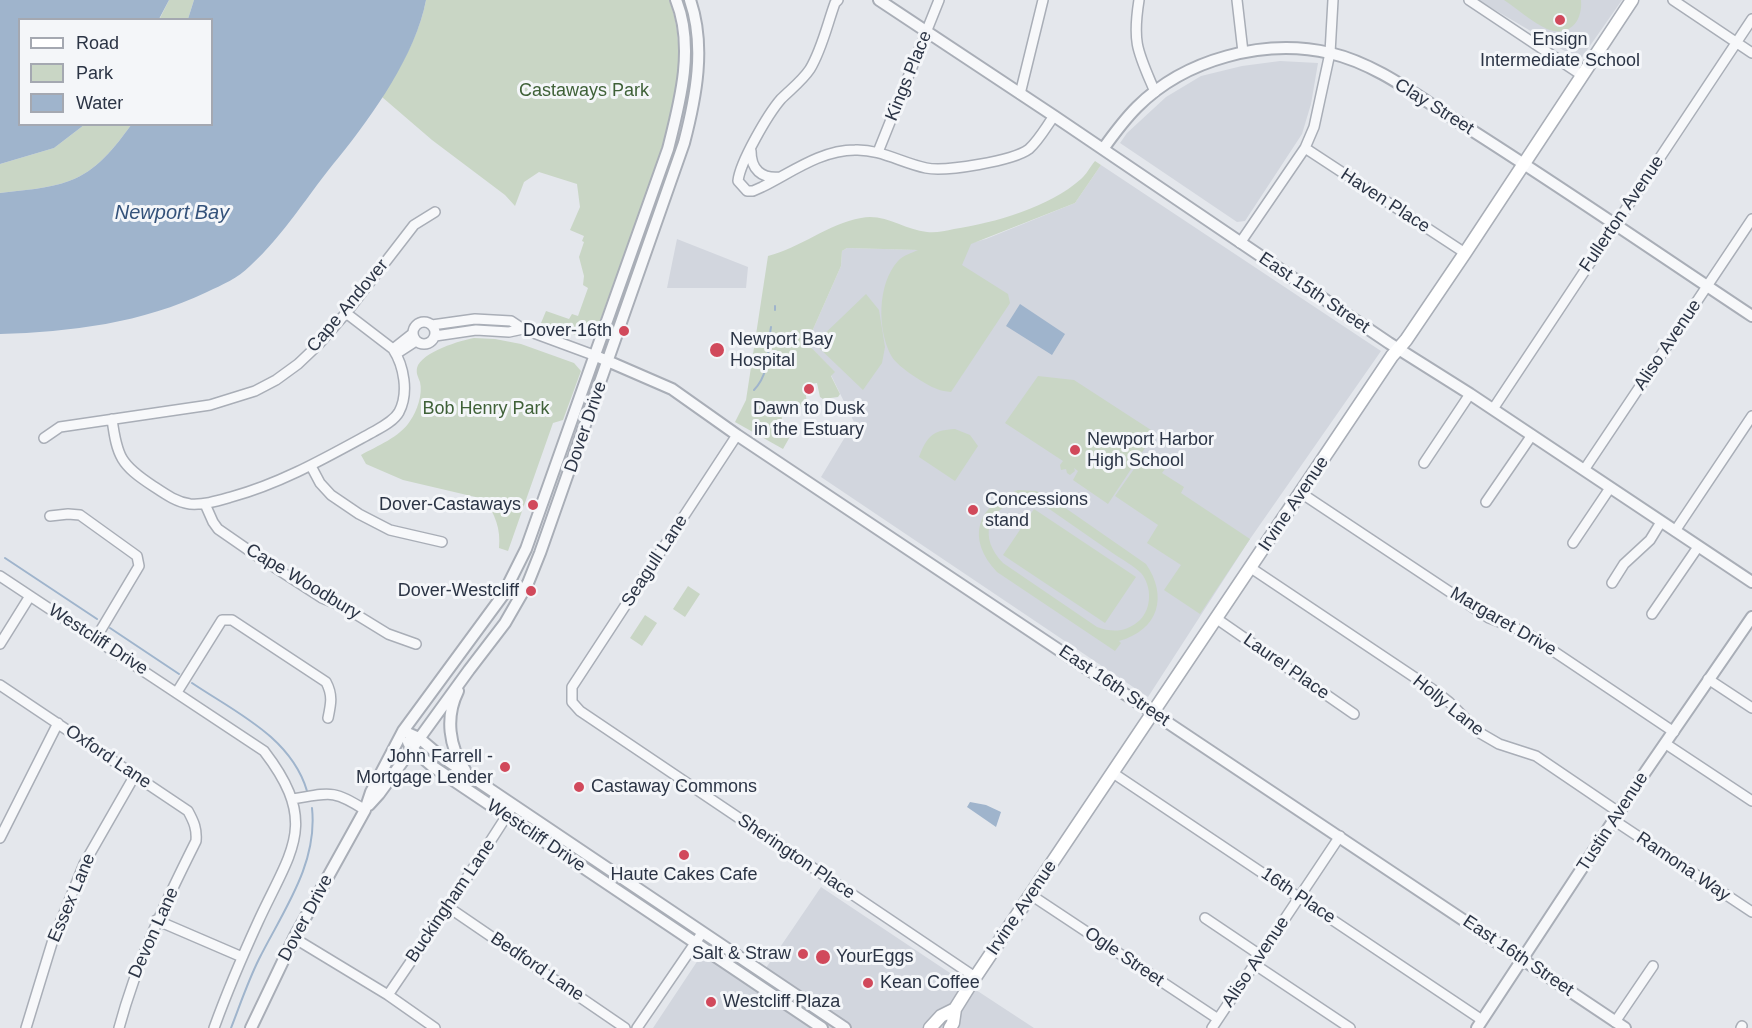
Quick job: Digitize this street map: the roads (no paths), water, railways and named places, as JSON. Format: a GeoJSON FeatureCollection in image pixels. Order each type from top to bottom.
{"type":"FeatureCollection","features":[{"type":"Feature","properties":{"kind":"main road","name":"Irvine Avenue"},"geometry":{"type":"LineString","coordinates":[[950,1028],[955,1009],[975,977],[1465,253],[1632,0]]}},
{"type":"Feature","properties":{"kind":"main road","name":"Irvine Avenue"},"geometry":{"type":"LineString","coordinates":[[930,1028],[941,1016],[955,1009]]}},
{"type":"Feature","properties":{"kind":"street","name":"Dover Drive"},"geometry":{"type":"LineString","coordinates":[[255,1027],[294,938],[365,810],[371,792],[403,731],[503,595],[526,549],[668,149],[679,106],[684,72],[685,40],[676,0]]}},
{"type":"Feature","properties":{"kind":"street","name":"Dover Drive"},"geometry":{"type":"LineString","coordinates":[[365,810],[505,623],[528,583],[684,143],[693,109],[698,74],[698,40],[690,0]]}},
{"type":"Feature","properties":{"kind":"street"},"geometry":{"type":"LineString","coordinates":[[838,0],[810,69],[773,110],[739,172],[738,181],[747,191],[753,191],[829,153],[856,149],[878,152],[927,169],[1012,158],[1028,149],[1054,116]]}},
{"type":"Feature","properties":{"kind":"street","name":"East 15th Street"},"geometry":{"type":"LineString","coordinates":[[879,0],[1398,349],[1493,409],[1752,582]]}},
{"type":"Feature","properties":{"kind":"street","name":"Kings Place"},"geometry":{"type":"LineString","coordinates":[[878,152],[939,0]]}},
{"type":"Feature","properties":{"kind":"street"},"geometry":{"type":"LineString","coordinates":[[1020,94],[1043,0]]}},
{"type":"Feature","properties":{"kind":"street"},"geometry":{"type":"LineString","coordinates":[[1139,0],[1134,36],[1137,51],[1155,92]]}},
{"type":"Feature","properties":{"kind":"street"},"geometry":{"type":"LineString","coordinates":[[1237,0],[1244,52]]}},
{"type":"Feature","properties":{"kind":"street"},"geometry":{"type":"LineString","coordinates":[[1240,243],[1305,148],[1314,127],[1330,53],[1333,0]]}},
{"type":"Feature","properties":{"kind":"street"},"geometry":{"type":"LineString","coordinates":[[1469,0],[1583,76]]}},
{"type":"Feature","properties":{"kind":"street"},"geometry":{"type":"LineString","coordinates":[[1673,0],[1752,53]]}},
{"type":"Feature","properties":{"kind":"street","name":"Fullerton Avenue"},"geometry":{"type":"LineString","coordinates":[[1493,409],[1752,19]]}},
{"type":"Feature","properties":{"kind":"street","name":"Clay Street"},"geometry":{"type":"LineString","coordinates":[[1103,149],[1137,106],[1173,79],[1192,70],[1244,52],[1277,48],[1330,53],[1369,66],[1524,163],[1752,316]]}},
{"type":"Feature","properties":{"kind":"street","name":"Haven Place"},"geometry":{"type":"LineString","coordinates":[[1305,148],[1465,253]]}},
{"type":"Feature","properties":{"kind":"street"},"geometry":{"type":"LineString","coordinates":[[751,150],[751,161],[761,174],[770,178],[782,177]]}},
{"type":"Feature","properties":{"kind":"street","name":"Cape Andover"},"geometry":{"type":"LineString","coordinates":[[44,438],[60,427],[210,405],[241,397],[276,380],[318,345],[346,313],[414,225],[435,212]]}},
{"type":"Feature","properties":{"kind":"street","name":"Aliso Avenue"},"geometry":{"type":"LineString","coordinates":[[1584,470],[1752,219]]}},
{"type":"Feature","properties":{"kind":"street"},"geometry":{"type":"LineString","coordinates":[[112,419],[118,455],[138,476],[174,500],[188,504],[205,504],[273,484],[373,432],[388,423],[398,413],[404,395],[403,376],[394,351],[346,313]]}},
{"type":"Feature","properties":{"kind":"street"},"geometry":{"type":"LineString","coordinates":[[414,338],[414,327],[419,322],[432,325],[475,319],[511,321],[523,329],[596,356]]}},
{"type":"Feature","properties":{"kind":"street"},"geometry":{"type":"LineString","coordinates":[[475,319],[475,330]]}},
{"type":"Feature","properties":{"kind":"street"},"geometry":{"type":"LineString","coordinates":[[432,325],[435,336]]}},
{"type":"Feature","properties":{"kind":"street"},"geometry":{"type":"LineString","coordinates":[[414,338],[427,344],[435,336],[475,330],[509,333],[523,329]]}},
{"type":"Feature","properties":{"kind":"street"},"geometry":{"type":"LineString","coordinates":[[394,351],[414,338]]}},
{"type":"Feature","properties":{"kind":"street","name":"East 16th Street"},"geometry":{"type":"LineString","coordinates":[[596,356],[672,389],[737,435],[1620,1025]]}},
{"type":"Feature","properties":{"kind":"street"},"geometry":{"type":"LineString","coordinates":[[1424,463],[1470,394]]}},
{"type":"Feature","properties":{"kind":"street"},"geometry":{"type":"LineString","coordinates":[[1675,531],[1752,416]]}},
{"type":"Feature","properties":{"kind":"street","name":"Seagull Lane"},"geometry":{"type":"LineString","coordinates":[[572,687],[737,435]]}},
{"type":"Feature","properties":{"kind":"street"},"geometry":{"type":"LineString","coordinates":[[1486,502],[1532,435]]}},
{"type":"Feature","properties":{"kind":"street"},"geometry":{"type":"LineString","coordinates":[[311,466],[320,483],[332,495],[359,514],[390,530],[442,542]]}},
{"type":"Feature","properties":{"kind":"street"},"geometry":{"type":"LineString","coordinates":[[1573,543],[1610,488]]}},
{"type":"Feature","properties":{"kind":"street","name":"Margaret Drive"},"geometry":{"type":"LineString","coordinates":[[1301,493],[1489,618],[1525,632],[1674,732]]}},
{"type":"Feature","properties":{"kind":"street","name":"Cape Woodbury"},"geometry":{"type":"LineString","coordinates":[[205,504],[218,529],[266,562],[322,598],[344,607],[388,634],[416,644]]}},
{"type":"Feature","properties":{"kind":"street"},"geometry":{"type":"LineString","coordinates":[[50,516],[80,515],[137,556],[139,566],[96,638]]}},
{"type":"Feature","properties":{"kind":"street"},"geometry":{"type":"LineString","coordinates":[[1612,583],[1624,564],[1650,540],[1661,522]]}},
{"type":"Feature","properties":{"kind":"street"},"geometry":{"type":"LineString","coordinates":[[1652,614],[1698,547]]}},
{"type":"Feature","properties":{"kind":"street"},"geometry":{"type":"LineString","coordinates":[[526,549],[540,553]]}},
{"type":"Feature","properties":{"kind":"street","name":"Holly Lane"},"geometry":{"type":"LineString","coordinates":[[1251,568],[1435,691],[1480,733],[1499,744],[1536,756],[1617,817]]}},
{"type":"Feature","properties":{"kind":"street","name":"Westcliff Drive"},"geometry":{"type":"LineString","coordinates":[[0,576],[264,751],[280,772],[293,799]]}},
{"type":"Feature","properties":{"kind":"street"},"geometry":{"type":"LineString","coordinates":[[0,644],[30,596]]}},
{"type":"Feature","properties":{"kind":"street","name":"Tustin Avenue"},"geometry":{"type":"LineString","coordinates":[[1479,1024],[1708,679],[1752,617]]}},
{"type":"Feature","properties":{"kind":"street","name":"Laurel Place"},"geometry":{"type":"LineString","coordinates":[[1217,619],[1354,714]]}},
{"type":"Feature","properties":{"kind":"street"},"geometry":{"type":"LineString","coordinates":[[177,692],[222,620],[232,620],[326,682],[331,690],[332,700],[328,718]]}},
{"type":"Feature","properties":{"kind":"street"},"geometry":{"type":"LineString","coordinates":[[467,774],[453,747],[450,722],[455,696],[469,670]]}},
{"type":"Feature","properties":{"kind":"street"},"geometry":{"type":"LineString","coordinates":[[1708,679],[1752,708]]}},
{"type":"Feature","properties":{"kind":"street","name":"Oxford Lane"},"geometry":{"type":"LineString","coordinates":[[0,685],[188,811],[197,829],[196,841]]}},
{"type":"Feature","properties":{"kind":"street","name":"Sherington Place"},"geometry":{"type":"LineString","coordinates":[[572,687],[572,702],[580,711],[975,977]]}},
{"type":"Feature","properties":{"kind":"street"},"geometry":{"type":"LineString","coordinates":[[0,838],[58,723]]}},
{"type":"Feature","properties":{"kind":"street","name":"Westcliff Drive"},"geometry":{"type":"LineString","coordinates":[[403,731],[419,738],[439,755],[513,806],[843,1026]]}},
{"type":"Feature","properties":{"kind":"street","name":"Westcliff Drive"},"geometry":{"type":"LineString","coordinates":[[403,731],[411,748],[432,766],[822,1028]]}},
{"type":"Feature","properties":{"kind":"street"},"geometry":{"type":"LineString","coordinates":[[1666,744],[1752,801]]}},
{"type":"Feature","properties":{"kind":"street","name":"16th Place"},"geometry":{"type":"LineString","coordinates":[[1113,773],[1299,897],[1479,1024]]}},
{"type":"Feature","properties":{"kind":"street","name":"Essex Lane"},"geometry":{"type":"LineString","coordinates":[[26,1028],[52,943],[84,864],[135,775]]}},
{"type":"Feature","properties":{"kind":"street"},"geometry":{"type":"LineString","coordinates":[[214,1028],[242,957],[292,852],[296,827],[293,799],[329,794],[345,797],[365,810]]}},
{"type":"Feature","properties":{"kind":"street","name":"Buckingham Lane"},"geometry":{"type":"LineString","coordinates":[[388,995],[513,806]]}},
{"type":"Feature","properties":{"kind":"street","name":"Ramona Way"},"geometry":{"type":"LineString","coordinates":[[1617,817],[1752,912]]}},
{"type":"Feature","properties":{"kind":"street","name":"Aliso Avenue"},"geometry":{"type":"LineString","coordinates":[[1212,1028],[1340,836]]}},
{"type":"Feature","properties":{"kind":"street","name":"Devon Lane"},"geometry":{"type":"LineString","coordinates":[[119,1028],[129,991],[156,920],[196,841]]}},
{"type":"Feature","properties":{"kind":"street","name":"Ogle Street"},"geometry":{"type":"LineString","coordinates":[[1031,895],[1218,1019]]}},
{"type":"Feature","properties":{"kind":"street","name":"Bedford Lane"},"geometry":{"type":"LineString","coordinates":[[448,907],[625,1028]]}},
{"type":"Feature","properties":{"kind":"street"},"geometry":{"type":"LineString","coordinates":[[1205,918],[1260,955]]}},
{"type":"Feature","properties":{"kind":"street"},"geometry":{"type":"LineString","coordinates":[[156,920],[242,957]]}},
{"type":"Feature","properties":{"kind":"street"},"geometry":{"type":"LineString","coordinates":[[637,1028],[702,933]]}},
{"type":"Feature","properties":{"kind":"street"},"geometry":{"type":"LineString","coordinates":[[294,938],[388,995],[435,1028]]}},
{"type":"Feature","properties":{"kind":"street"},"geometry":{"type":"LineString","coordinates":[[1254,964],[1350,1028]]}},
{"type":"Feature","properties":{"kind":"street"},"geometry":{"type":"LineString","coordinates":[[1620,1025],[1653,966]]}},
{"type":"Feature","properties":{"kind":"street"},"geometry":{"type":"LineString","coordinates":[[765,991],[773,980]]}},
{"type":"Feature","properties":{"kind":"street"},"geometry":{"type":"LineString","coordinates":[[804,1016],[832,1026],[843,1026]]}},
{"type":"Feature","properties":{"kind":"water"},"geometry":{"type":"Polygon","coordinates":[[[0,0],[169,0],[160,18],[18,18],[18,126],[83,126],[54,148],[0,164],[0,0]]]}},
{"type":"Feature","properties":{"kind":"water","name":"Newport Bay"},"geometry":{"type":"Polygon","coordinates":[[[194,0],[426,0],[413,41],[379,103],[285,227],[262,254],[235,278],[183,303],[132,318],[79,328],[0,334],[0,193],[52,186],[79,177],[97,165],[130,126],[213,126],[213,18],[188,18],[194,0]]]}},
{"type":"Feature","properties":{"kind":"water"},"geometry":{"type":"Polygon","coordinates":[[[1020,304],[1065,334],[1052,355],[1006,326],[1020,304]]]}},
{"type":"Feature","properties":{"kind":"water"},"geometry":{"type":"Polygon","coordinates":[[[970,802],[986,805],[1001,812],[996,827],[967,807],[970,802]]]}},
{"type":"Feature","properties":{"kind":"waterway"},"geometry":{"type":"LineString","coordinates":[[754,390],[766,368],[771,327]]}},
{"type":"Feature","properties":{"kind":"waterway"},"geometry":{"type":"LineString","coordinates":[[5,558],[97,619]]}},
{"type":"Feature","properties":{"kind":"waterway"},"geometry":{"type":"LineString","coordinates":[[110,628],[179,674]]}},
{"type":"Feature","properties":{"kind":"waterway"},"geometry":{"type":"LineString","coordinates":[[192,683],[243,716],[275,741],[299,772],[307,791]]}},
{"type":"Feature","properties":{"kind":"waterway"},"geometry":{"type":"LineString","coordinates":[[231,1028],[255,967],[297,887],[304,868],[310,848],[312,808]]}},
{"type":"Feature","properties":{"kind":"place","name":"Ensign Intermediate School"},"geometry":{"type":"Point","coordinates":[1560,20]}},
{"type":"Feature","properties":{"kind":"place","name":"Dover-16th"},"geometry":{"type":"Point","coordinates":[624,331]}},
{"type":"Feature","properties":{"kind":"place","name":"Newport Bay Hospital"},"geometry":{"type":"Point","coordinates":[717,350]}},
{"type":"Feature","properties":{"kind":"place","name":"Dawn to Dusk in the Estuary"},"geometry":{"type":"Point","coordinates":[809,389]}},
{"type":"Feature","properties":{"kind":"place","name":"Newport Harbor High School"},"geometry":{"type":"Point","coordinates":[1075,450]}},
{"type":"Feature","properties":{"kind":"place","name":"Dover-Castaways"},"geometry":{"type":"Point","coordinates":[533,505]}},
{"type":"Feature","properties":{"kind":"place","name":"Concessions stand"},"geometry":{"type":"Point","coordinates":[973,510]}},
{"type":"Feature","properties":{"kind":"place","name":"Dover-Westcliff"},"geometry":{"type":"Point","coordinates":[531,591]}},
{"type":"Feature","properties":{"kind":"place","name":"John Farrell - Mortgage Lender"},"geometry":{"type":"Point","coordinates":[505,767]}},
{"type":"Feature","properties":{"kind":"place","name":"Castaway Commons"},"geometry":{"type":"Point","coordinates":[579,787]}},
{"type":"Feature","properties":{"kind":"place","name":"Haute Cakes Cafe"},"geometry":{"type":"Point","coordinates":[684,855]}},
{"type":"Feature","properties":{"kind":"place","name":"Salt & Straw"},"geometry":{"type":"Point","coordinates":[803,954]}},
{"type":"Feature","properties":{"kind":"place","name":"YourEggs"},"geometry":{"type":"Point","coordinates":[823,957]}},
{"type":"Feature","properties":{"kind":"place","name":"Kean Coffee"},"geometry":{"type":"Point","coordinates":[868,983]}},
{"type":"Feature","properties":{"kind":"place","name":"Westcliff Plaza"},"geometry":{"type":"Point","coordinates":[711,1002]}},
{"type":"Feature","properties":{"kind":"park label","name":"Castaways Park"},"geometry":{"type":"Point","coordinates":[584,91]}},
{"type":"Feature","properties":{"kind":"park label","name":"Bob Henry Park"},"geometry":{"type":"Point","coordinates":[486,409]}}]}
